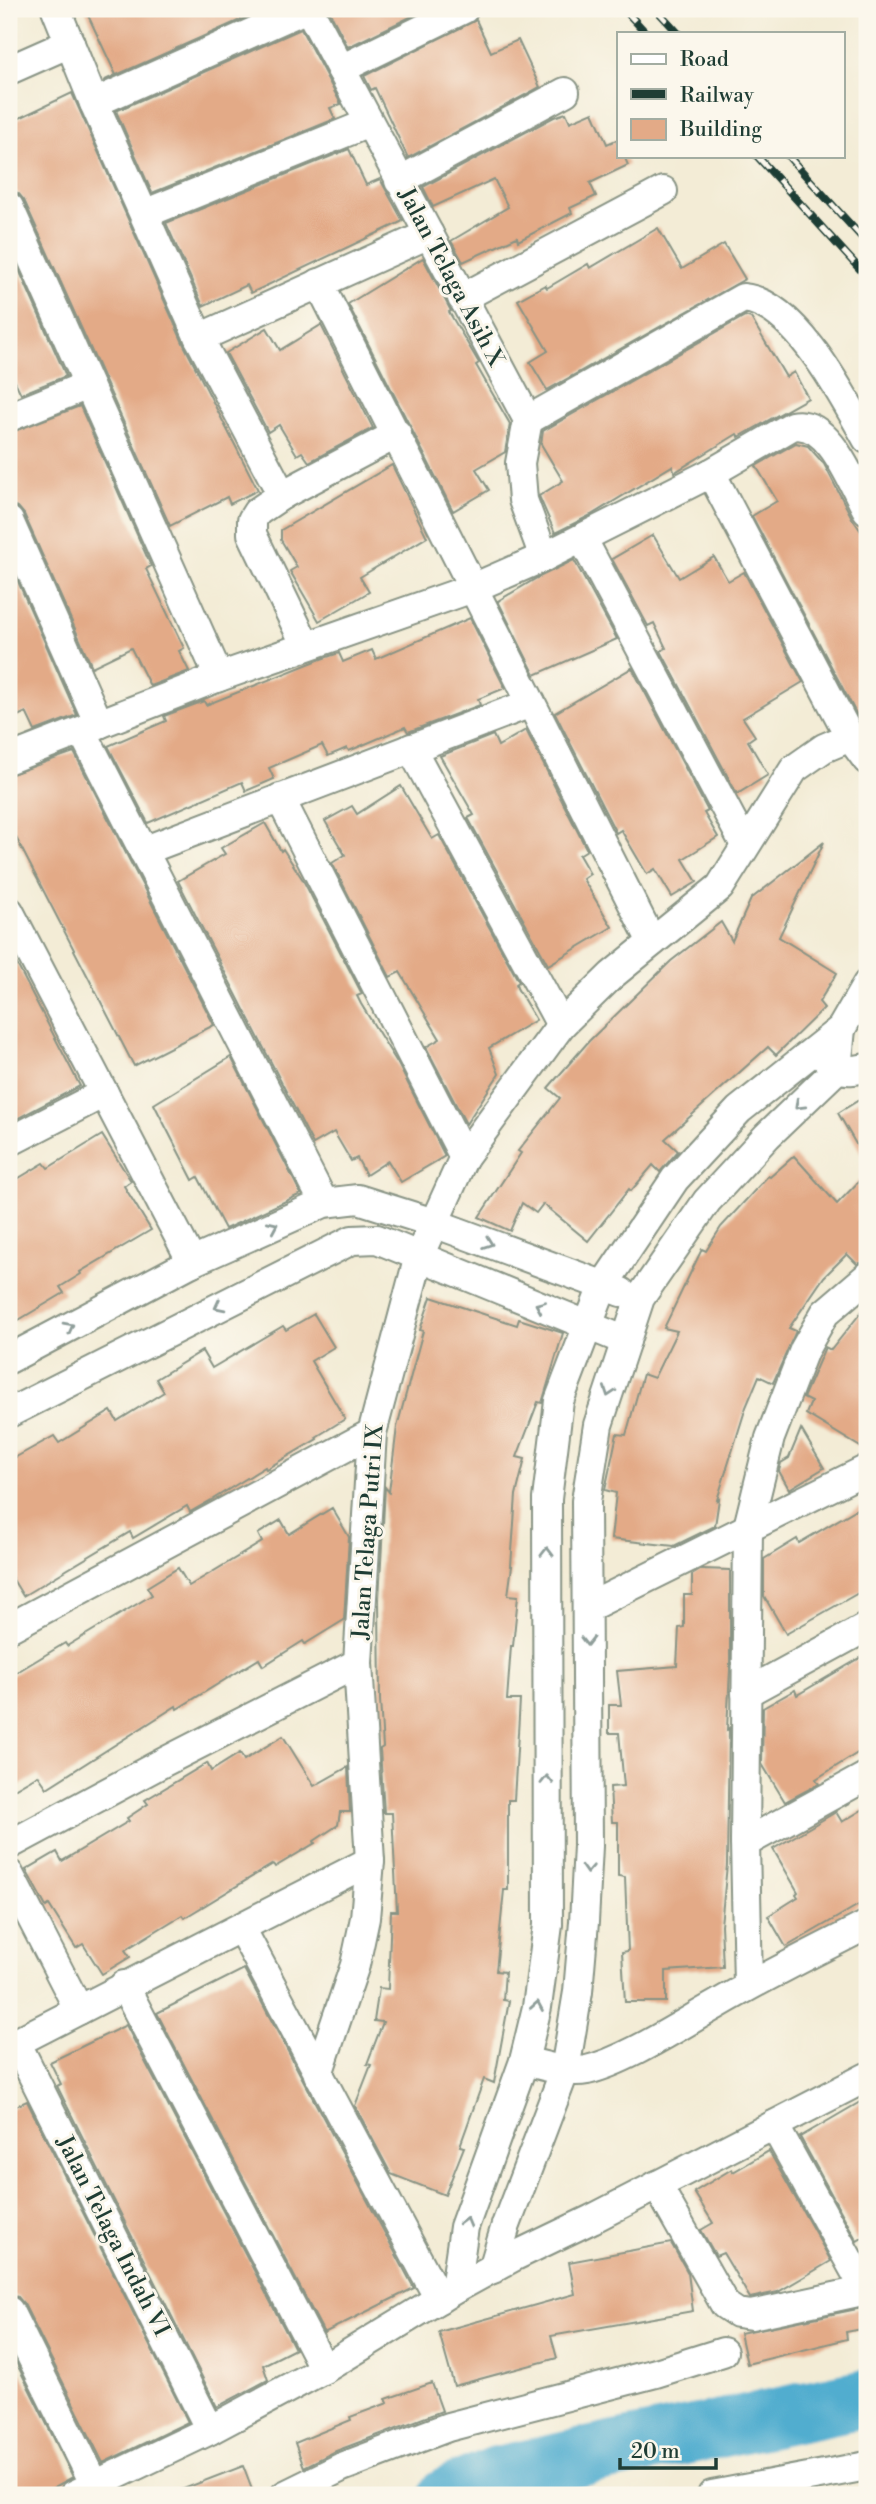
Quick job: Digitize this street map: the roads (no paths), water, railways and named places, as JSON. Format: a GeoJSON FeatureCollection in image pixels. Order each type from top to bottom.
{"type":"FeatureCollection","features":[{"type":"Feature","properties":{"kind":"street"},"geometry":{"type":"LineString","coordinates":[[56,9],[94,103],[199,338],[282,495]]}},
{"type":"Feature","properties":{"kind":"street"},"geometry":{"type":"LineString","coordinates":[[94,103],[307,9]]}},
{"type":"Feature","properties":{"kind":"street","name":"Jalan Telaga Asih X"},"geometry":{"type":"LineString","coordinates":[[307,9],[528,420]]}},
{"type":"Feature","properties":{"kind":"street"},"geometry":{"type":"LineString","coordinates":[[341,69],[464,9]]}},
{"type":"Feature","properties":{"kind":"street"},"geometry":{"type":"LineString","coordinates":[[9,70],[70,43]]}},
{"type":"Feature","properties":{"kind":"street"},"geometry":{"type":"LineString","coordinates":[[400,181],[565,92]]}},
{"type":"Feature","properties":{"kind":"street"},"geometry":{"type":"LineString","coordinates":[[144,214],[369,123]]}},
{"type":"Feature","properties":{"kind":"street"},"geometry":{"type":"LineString","coordinates":[[463,298],[663,191]]}},
{"type":"Feature","properties":{"kind":"street"},"geometry":{"type":"LineString","coordinates":[[9,206],[219,677]]}},
{"type":"Feature","properties":{"kind":"street"},"geometry":{"type":"LineString","coordinates":[[199,338],[429,234]]}},
{"type":"Feature","properties":{"kind":"street"},"geometry":{"type":"LineString","coordinates":[[319,283],[652,943]]}},
{"type":"Feature","properties":{"kind":"street"},"geometry":{"type":"LineString","coordinates":[[544,557],[523,500],[520,463],[528,420],[743,298],[760,300],[779,313],[812,349],[833,379],[867,439]]}},
{"type":"Feature","properties":{"kind":"street"},"geometry":{"type":"LineString","coordinates":[[9,417],[88,385]]}},
{"type":"Feature","properties":{"kind":"street"},"geometry":{"type":"LineString","coordinates":[[9,759],[219,677],[474,588],[544,557],[711,473],[792,426],[801,424],[812,427],[828,439],[867,510]]}},
{"type":"Feature","properties":{"kind":"street"},"geometry":{"type":"LineString","coordinates":[[306,646],[251,534],[252,520],[257,512],[282,495],[397,434]]}},
{"type":"Feature","properties":{"kind":"street"},"geometry":{"type":"LineString","coordinates":[[711,473],[850,737],[867,760]]}},
{"type":"Feature","properties":{"kind":"street"},"geometry":{"type":"LineString","coordinates":[[9,521],[91,727],[144,851],[324,1203]]}},
{"type":"Feature","properties":{"kind":"street"},"geometry":{"type":"LineString","coordinates":[[582,538],[745,845]]}},
{"type":"Feature","properties":{"kind":"street"},"geometry":{"type":"LineString","coordinates":[[144,851],[531,703]]}},
{"type":"Feature","properties":{"kind":"street","name":"Jalan Telaga Putri IX"},"geometry":{"type":"LineString","coordinates":[[318,2074],[355,1965],[365,1918],[370,1861],[358,1663],[372,1433],[419,1256],[464,1157],[561,1025],[612,975],[720,887],[794,769],[824,748],[850,737]]}},
{"type":"Feature","properties":{"kind":"street"},"geometry":{"type":"LineString","coordinates":[[411,748],[561,1025]]}},
{"type":"Feature","properties":{"kind":"street"},"geometry":{"type":"LineString","coordinates":[[280,799],[464,1157]]}},
{"type":"Feature","properties":{"kind":"street"},"geometry":{"type":"LineString","coordinates":[[9,911],[192,1262]]}},
{"type":"Feature","properties":{"kind":"street"},"geometry":{"type":"LineString","coordinates":[[447,2294],[464,2227],[524,2061],[537,2007],[548,1925],[547,1499],[559,1401],[603,1286],[675,1179],[739,1110],[841,1028],[866,990]]}},
{"type":"Feature","properties":{"kind":"street"},"geometry":{"type":"LineString","coordinates":[[493,2269],[506,2225],[565,2070],[578,1992],[588,1846],[586,1501],[598,1425],[640,1298],[707,1201],[767,1136],[837,1069],[841,1028]]}},
{"type":"Feature","properties":{"kind":"street"},"geometry":{"type":"LineString","coordinates":[[816,1050],[837,1069],[845,1071],[867,1068]]}},
{"type":"Feature","properties":{"kind":"street"},"geometry":{"type":"LineString","coordinates":[[9,1142],[104,1093]]}},
{"type":"Feature","properties":{"kind":"street"},"geometry":{"type":"LineString","coordinates":[[9,1359],[192,1262],[324,1203],[358,1199],[434,1223],[640,1298]]}},
{"type":"Feature","properties":{"kind":"street"},"geometry":{"type":"LineString","coordinates":[[9,1413],[352,1240],[377,1239],[626,1341]]}},
{"type":"Feature","properties":{"kind":"street"},"geometry":{"type":"LineString","coordinates":[[748,1986],[745,1843],[748,1527],[770,1438],[804,1350],[825,1313],[867,1277]]}},
{"type":"Feature","properties":{"kind":"street"},"geometry":{"type":"LineString","coordinates":[[9,1628],[372,1433]]}},
{"type":"Feature","properties":{"kind":"street"},"geometry":{"type":"LineString","coordinates":[[587,1608],[867,1469]]}},
{"type":"Feature","properties":{"kind":"street"},"geometry":{"type":"LineString","coordinates":[[746,1693],[867,1627]]}},
{"type":"Feature","properties":{"kind":"street"},"geometry":{"type":"LineString","coordinates":[[9,1845],[358,1663]]}},
{"type":"Feature","properties":{"kind":"street"},"geometry":{"type":"LineString","coordinates":[[745,1843],[867,1776]]}},
{"type":"Feature","properties":{"kind":"street"},"geometry":{"type":"LineString","coordinates":[[12,2044],[370,1861]]}},
{"type":"Feature","properties":{"kind":"street"},"geometry":{"type":"LineString","coordinates":[[9,1874],[79,2010]]}},
{"type":"Feature","properties":{"kind":"street"},"geometry":{"type":"LineString","coordinates":[[524,2061],[565,2070],[586,2070],[642,2046],[748,1986],[867,1925]]}},
{"type":"Feature","properties":{"kind":"street"},"geometry":{"type":"LineString","coordinates":[[241,1928],[318,2074],[447,2294]]}},
{"type":"Feature","properties":{"kind":"street"},"geometry":{"type":"LineString","coordinates":[[124,1985],[324,2369]]}},
{"type":"Feature","properties":{"kind":"street","name":"Jalan Telaga Indah VI"},"geometry":{"type":"LineString","coordinates":[[12,2044],[210,2430]]}},
{"type":"Feature","properties":{"kind":"street"},"geometry":{"type":"LineString","coordinates":[[9,2311],[84,2490],[210,2430],[324,2369],[493,2269],[867,2077]]}},
{"type":"Feature","properties":{"kind":"street"},"geometry":{"type":"LineString","coordinates":[[657,2185],[725,2305],[737,2313],[751,2315],[866,2290],[774,2124]]}},
{"type":"Feature","properties":{"kind":"street"},"geometry":{"type":"LineString","coordinates":[[285,2495],[342,2467],[448,2427],[656,2373],[723,2352]]}},
{"type":"Feature","properties":{"kind":"street"},"geometry":{"type":"LineString","coordinates":[[712,2495],[747,2492],[867,2466]]}},
{"type":"Feature","properties":{"kind":"waterway"},"geometry":{"type":"LineString","coordinates":[[448,2495],[497,2475],[867,2398]]}},
{"type":"Feature","properties":{"kind":"railway"},"geometry":{"type":"LineString","coordinates":[[624,9],[645,32]]}},
{"type":"Feature","properties":{"kind":"railway"},"geometry":{"type":"LineString","coordinates":[[656,9],[677,32]]}},
{"type":"Feature","properties":{"kind":"railway"},"geometry":{"type":"LineString","coordinates":[[759,158],[867,277]]}},
{"type":"Feature","properties":{"kind":"railway"},"geometry":{"type":"LineString","coordinates":[[790,158],[867,243]]}}]}
